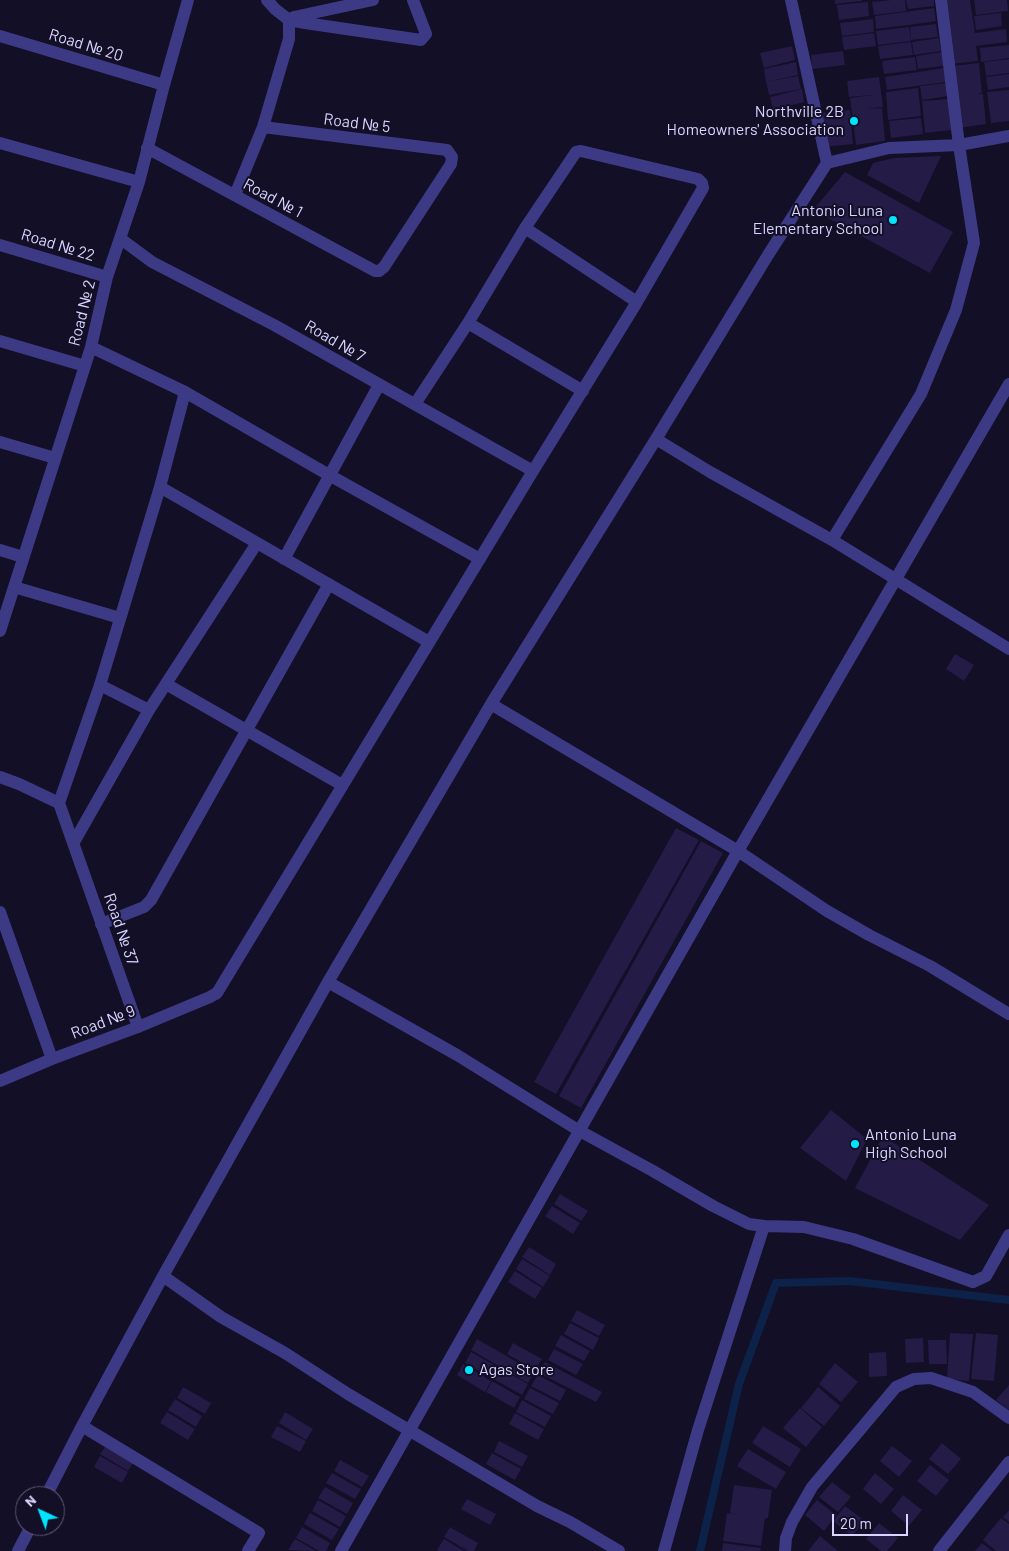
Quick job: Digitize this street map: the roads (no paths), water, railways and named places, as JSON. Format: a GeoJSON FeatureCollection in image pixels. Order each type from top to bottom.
{"type":"FeatureCollection","features":[{"type":"Feature","properties":{"kind":"street","name":"Road № 2"},"geometry":{"type":"LineString","coordinates":[[0,631],[91,346],[108,277],[139,182],[188,0]]}},
{"type":"Feature","properties":{"kind":"street"},"geometry":{"type":"LineString","coordinates":[[267,0],[275,9],[290,20],[421,40],[426,34],[413,0]]}},
{"type":"Feature","properties":{"kind":"street"},"geometry":{"type":"LineString","coordinates":[[235,195],[263,127],[289,39],[290,20],[294,16],[373,0]]}},
{"type":"Feature","properties":{"kind":"street"},"geometry":{"type":"LineString","coordinates":[[792,0],[827,163]]}},
{"type":"Feature","properties":{"kind":"street"},"geometry":{"type":"LineString","coordinates":[[832,540],[921,394],[956,310],[974,244],[959,145],[942,0]]}},
{"type":"Feature","properties":{"kind":"street","name":"Road № 20"},"geometry":{"type":"LineString","coordinates":[[0,36],[164,85]]}},
{"type":"Feature","properties":{"kind":"street","name":"Road № 5"},"geometry":{"type":"LineString","coordinates":[[263,127],[447,150],[452,157],[451,164],[384,267]]}},
{"type":"Feature","properties":{"kind":"street"},"geometry":{"type":"LineString","coordinates":[[51,1486],[163,1276],[328,982],[490,704],[656,439],[768,254],[827,163],[889,148],[959,145],[1009,136]]}},
{"type":"Feature","properties":{"kind":"street"},"geometry":{"type":"LineString","coordinates":[[0,143],[139,182]]}},
{"type":"Feature","properties":{"kind":"street","name":"Road № 1"},"geometry":{"type":"LineString","coordinates":[[147,148],[375,271],[379,271],[384,267]]}},
{"type":"Feature","properties":{"kind":"street"},"geometry":{"type":"LineString","coordinates":[[166,684],[342,785],[637,302],[703,188],[698,179],[581,151],[576,152],[525,228],[468,323],[415,404]]}},
{"type":"Feature","properties":{"kind":"street"},"geometry":{"type":"LineString","coordinates":[[525,228],[637,302]]}},
{"type":"Feature","properties":{"kind":"street","name":"Road № 7"},"geometry":{"type":"LineString","coordinates":[[120,240],[152,262],[274,325],[533,471]]}},
{"type":"Feature","properties":{"kind":"street","name":"Road № 22"},"geometry":{"type":"LineString","coordinates":[[0,245],[108,277]]}},
{"type":"Feature","properties":{"kind":"street"},"geometry":{"type":"LineString","coordinates":[[468,323],[583,391]]}},
{"type":"Feature","properties":{"kind":"street"},"geometry":{"type":"LineString","coordinates":[[0,341],[84,366]]}},
{"type":"Feature","properties":{"kind":"street"},"geometry":{"type":"LineString","coordinates":[[91,346],[185,392],[480,559]]}},
{"type":"Feature","properties":{"kind":"street"},"geometry":{"type":"LineString","coordinates":[[340,1551],[578,1130],[1009,384]]}},
{"type":"Feature","properties":{"kind":"street"},"geometry":{"type":"LineString","coordinates":[[284,559],[379,385]]}},
{"type":"Feature","properties":{"kind":"street"},"geometry":{"type":"LineString","coordinates":[[0,777],[59,803],[100,684],[160,487],[185,392]]}},
{"type":"Feature","properties":{"kind":"street"},"geometry":{"type":"LineString","coordinates":[[656,439],[710,472],[832,540],[1009,649]]}},
{"type":"Feature","properties":{"kind":"street"},"geometry":{"type":"LineString","coordinates":[[0,442],[55,458]]}},
{"type":"Feature","properties":{"kind":"street"},"geometry":{"type":"LineString","coordinates":[[160,487],[429,642]]}},
{"type":"Feature","properties":{"kind":"street"},"geometry":{"type":"LineString","coordinates":[[74,842],[149,710],[257,543]]}},
{"type":"Feature","properties":{"kind":"street"},"geometry":{"type":"LineString","coordinates":[[0,550],[24,557]]}},
{"type":"Feature","properties":{"kind":"street"},"geometry":{"type":"LineString","coordinates":[[101,924],[144,907],[151,900],[328,584]]}},
{"type":"Feature","properties":{"kind":"street"},"geometry":{"type":"LineString","coordinates":[[14,587],[120,618]]}},
{"type":"Feature","properties":{"kind":"street"},"geometry":{"type":"LineString","coordinates":[[100,684],[149,710]]}},
{"type":"Feature","properties":{"kind":"street"},"geometry":{"type":"LineString","coordinates":[[490,704],[738,851],[827,910],[869,935],[930,966],[1009,1014]]}},
{"type":"Feature","properties":{"kind":"street","name":"Road № 9"},"geometry":{"type":"LineString","coordinates":[[0,1080],[138,1027],[217,993],[342,785]]}},
{"type":"Feature","properties":{"kind":"street","name":"Road № 37"},"geometry":{"type":"LineString","coordinates":[[59,803],[138,1027]]}},
{"type":"Feature","properties":{"kind":"street"},"geometry":{"type":"LineString","coordinates":[[0,912],[52,1059]]}},
{"type":"Feature","properties":{"kind":"street"},"geometry":{"type":"LineString","coordinates":[[328,982],[457,1056],[578,1130],[749,1224],[804,1227],[853,1239],[973,1282],[986,1276],[1009,1235]]}},
{"type":"Feature","properties":{"kind":"street"},"geometry":{"type":"LineString","coordinates":[[664,1551],[698,1430],[764,1226]]}},
{"type":"Feature","properties":{"kind":"street"},"geometry":{"type":"LineString","coordinates":[[163,1276],[222,1317],[285,1353],[348,1394],[537,1506],[570,1522],[620,1551]]}},
{"type":"Feature","properties":{"kind":"street"},"geometry":{"type":"LineString","coordinates":[[785,1551],[786,1538],[792,1522],[812,1487],[896,1387],[914,1379],[931,1378],[973,1392],[1009,1418]]}},
{"type":"Feature","properties":{"kind":"street"},"geometry":{"type":"LineString","coordinates":[[82,1426],[259,1533],[248,1551]]}},
{"type":"Feature","properties":{"kind":"street"},"geometry":{"type":"LineString","coordinates":[[939,1551],[1009,1462]]}},
{"type":"Feature","properties":{"kind":"street"},"geometry":{"type":"LineString","coordinates":[[18,1551],[25,1536]]}},
{"type":"Feature","properties":{"kind":"waterway"},"geometry":{"type":"LineString","coordinates":[[700,1551],[739,1384],[776,1283],[850,1281],[1009,1300]]}},
{"type":"Feature","properties":{"kind":"place","name":"Northville 2B Homeowners' Association"},"geometry":{"type":"Point","coordinates":[854,121]}},
{"type":"Feature","properties":{"kind":"place","name":"Antonio Luna Elementary School"},"geometry":{"type":"Point","coordinates":[893,220]}},
{"type":"Feature","properties":{"kind":"place","name":"Antonio Luna High School"},"geometry":{"type":"Point","coordinates":[855,1144]}},
{"type":"Feature","properties":{"kind":"place","name":"Agas Store"},"geometry":{"type":"Point","coordinates":[469,1370]}}]}
